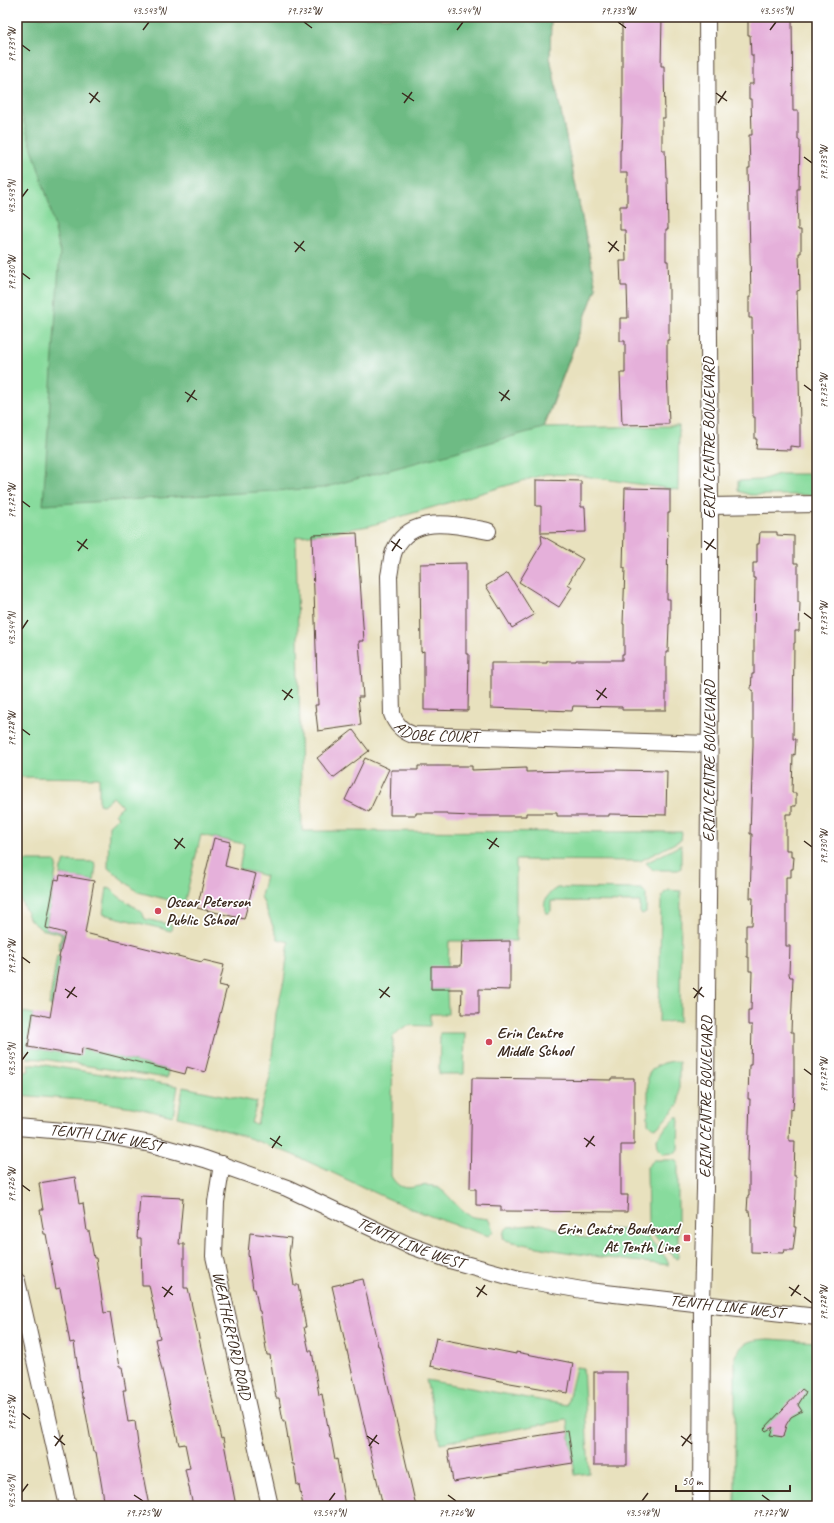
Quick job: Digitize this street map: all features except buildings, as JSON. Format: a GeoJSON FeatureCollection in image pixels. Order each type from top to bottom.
{"type":"FeatureCollection","features":[{"type":"Feature","properties":{"kind":"street","name":"ERIN CENTRE BOULEVARD"},"geometry":{"type":"LineString","coordinates":[[701,1506],[702,1304],[705,1189],[710,744],[707,17]]}},
{"type":"Feature","properties":{"kind":"street"},"geometry":{"type":"LineString","coordinates":[[710,506],[817,504]]}},
{"type":"Feature","properties":{"kind":"street","name":"ADOBE COURT"},"geometry":{"type":"LineString","coordinates":[[488,531],[453,524],[435,524],[416,527],[401,539],[395,548],[392,556],[389,576],[392,714],[399,728],[413,735],[710,744]]}},
{"type":"Feature","properties":{"kind":"street","name":"TENTH LINE WEST"},"geometry":{"type":"LineString","coordinates":[[17,1127],[98,1134],[151,1144],[222,1164],[287,1188],[406,1244],[450,1260],[520,1279],[588,1291],[817,1317]]}},
{"type":"Feature","properties":{"kind":"street","name":"WEATHERFORD ROAD"},"geometry":{"type":"LineString","coordinates":[[222,1164],[216,1202],[214,1256],[270,1506]]}},
{"type":"Feature","properties":{"kind":"street"},"geometry":{"type":"LineString","coordinates":[[17,1282],[68,1506]]}},
{"type":"Feature","properties":{"kind":"green space"},"geometry":{"type":"Polygon","coordinates":[[[17,17],[551,17],[550,57],[596,288],[544,428],[679,426],[678,490],[577,475],[546,474],[369,526],[296,537],[302,831],[682,832],[681,840],[640,861],[516,860],[516,941],[449,941],[448,966],[431,989],[447,989],[448,1014],[430,1014],[430,1026],[405,1027],[393,1037],[391,1176],[396,1183],[406,1188],[429,1185],[441,1189],[464,1212],[473,1217],[488,1219],[493,1231],[489,1236],[405,1206],[279,1149],[233,1133],[178,1117],[183,1087],[257,1102],[251,1123],[257,1124],[270,1077],[276,1013],[284,981],[289,942],[278,939],[261,896],[266,876],[239,869],[244,844],[201,835],[184,904],[138,892],[108,868],[109,825],[118,817],[115,813],[122,806],[113,797],[103,805],[99,804],[99,778],[17,777],[17,17]]]}},
{"type":"Feature","properties":{"kind":"green space"},"geometry":{"type":"Polygon","coordinates":[[[17,17],[551,17],[550,57],[596,288],[543,428],[323,488],[43,505],[60,251],[49,203],[17,100],[17,17]]]}},
{"type":"Feature","properties":{"kind":"green space"},"geometry":{"type":"Polygon","coordinates":[[[779,474],[817,474],[817,495],[750,495],[738,491],[738,481],[761,480],[779,474]]]}},
{"type":"Feature","properties":{"kind":"green space"},"geometry":{"type":"Polygon","coordinates":[[[681,845],[681,868],[678,870],[653,870],[646,863],[681,845]]]}},
{"type":"Feature","properties":{"kind":"green space"},"geometry":{"type":"Polygon","coordinates":[[[17,861],[55,861],[57,865],[46,928],[65,933],[60,950],[58,950],[62,934],[41,929],[30,920],[17,892],[17,861]]]}},
{"type":"Feature","properties":{"kind":"green space"},"geometry":{"type":"Polygon","coordinates":[[[65,861],[94,862],[96,866],[94,881],[60,875],[61,868],[65,861]]]}},
{"type":"Feature","properties":{"kind":"green space"},"geometry":{"type":"Polygon","coordinates":[[[107,888],[111,889],[118,896],[142,912],[145,919],[172,925],[171,931],[103,914],[107,888]]]}},
{"type":"Feature","properties":{"kind":"green space"},"geometry":{"type":"Polygon","coordinates":[[[557,888],[642,889],[646,894],[646,912],[642,914],[640,912],[640,902],[551,901],[551,911],[546,913],[544,906],[546,899],[548,895],[557,888]]]}},
{"type":"Feature","properties":{"kind":"green space"},"geometry":{"type":"Polygon","coordinates":[[[669,890],[681,891],[680,1021],[659,1022],[661,901],[664,893],[669,890]]]}},
{"type":"Feature","properties":{"kind":"green space"},"geometry":{"type":"Polygon","coordinates":[[[57,955],[60,957],[52,1006],[49,1005],[57,955]]]}},
{"type":"Feature","properties":{"kind":"green space"},"geometry":{"type":"Polygon","coordinates":[[[24,1012],[33,1014],[28,1047],[80,1056],[82,1048],[168,1070],[167,1078],[43,1059],[27,1058],[26,1051],[19,1052],[18,1039],[22,1015],[24,1012]]]}},
{"type":"Feature","properties":{"kind":"green space"},"geometry":{"type":"Polygon","coordinates":[[[440,1033],[465,1033],[464,1074],[439,1074],[440,1033]]]}},
{"type":"Feature","properties":{"kind":"green space"},"geometry":{"type":"Polygon","coordinates":[[[678,1061],[679,1104],[658,1127],[655,1128],[650,1126],[648,1123],[648,1076],[656,1066],[660,1064],[678,1061]]]}},
{"type":"Feature","properties":{"kind":"green space"},"geometry":{"type":"Polygon","coordinates":[[[28,1064],[38,1064],[178,1086],[173,1116],[132,1107],[93,1101],[17,1095],[17,1073],[29,1071],[28,1064]]]}},
{"type":"Feature","properties":{"kind":"green space"},"geometry":{"type":"Polygon","coordinates":[[[676,1117],[679,1117],[678,1149],[675,1153],[663,1154],[658,1149],[657,1138],[676,1117]]]}},
{"type":"Feature","properties":{"kind":"green space"},"geometry":{"type":"Polygon","coordinates":[[[654,1160],[673,1160],[678,1162],[678,1258],[676,1259],[651,1232],[648,1222],[647,1167],[654,1160]]]}},
{"type":"Feature","properties":{"kind":"green space"},"geometry":{"type":"Polygon","coordinates":[[[542,1224],[586,1238],[603,1230],[609,1229],[637,1230],[646,1235],[666,1258],[669,1265],[566,1252],[525,1245],[505,1240],[503,1238],[504,1231],[508,1227],[542,1224]]]}},
{"type":"Feature","properties":{"kind":"green space"},"geometry":{"type":"Polygon","coordinates":[[[769,1339],[817,1342],[817,1506],[735,1506],[735,1356],[745,1344],[749,1342],[769,1339]]]}},
{"type":"Feature","properties":{"kind":"green space"},"geometry":{"type":"Polygon","coordinates":[[[576,1367],[583,1368],[589,1473],[575,1475],[568,1422],[566,1420],[440,1443],[426,1380],[567,1405],[576,1367]]]}},
{"type":"Feature","properties":{"kind":"place","name":"Oscar Peterson Public School"},"geometry":{"type":"Point","coordinates":[158,911]}},
{"type":"Feature","properties":{"kind":"place","name":"Erin Centre Middle School"},"geometry":{"type":"Point","coordinates":[489,1042]}},
{"type":"Feature","properties":{"kind":"place","name":"Erin Centre Boulevard At Tenth Line"},"geometry":{"type":"Point","coordinates":[687,1238]}}]}
